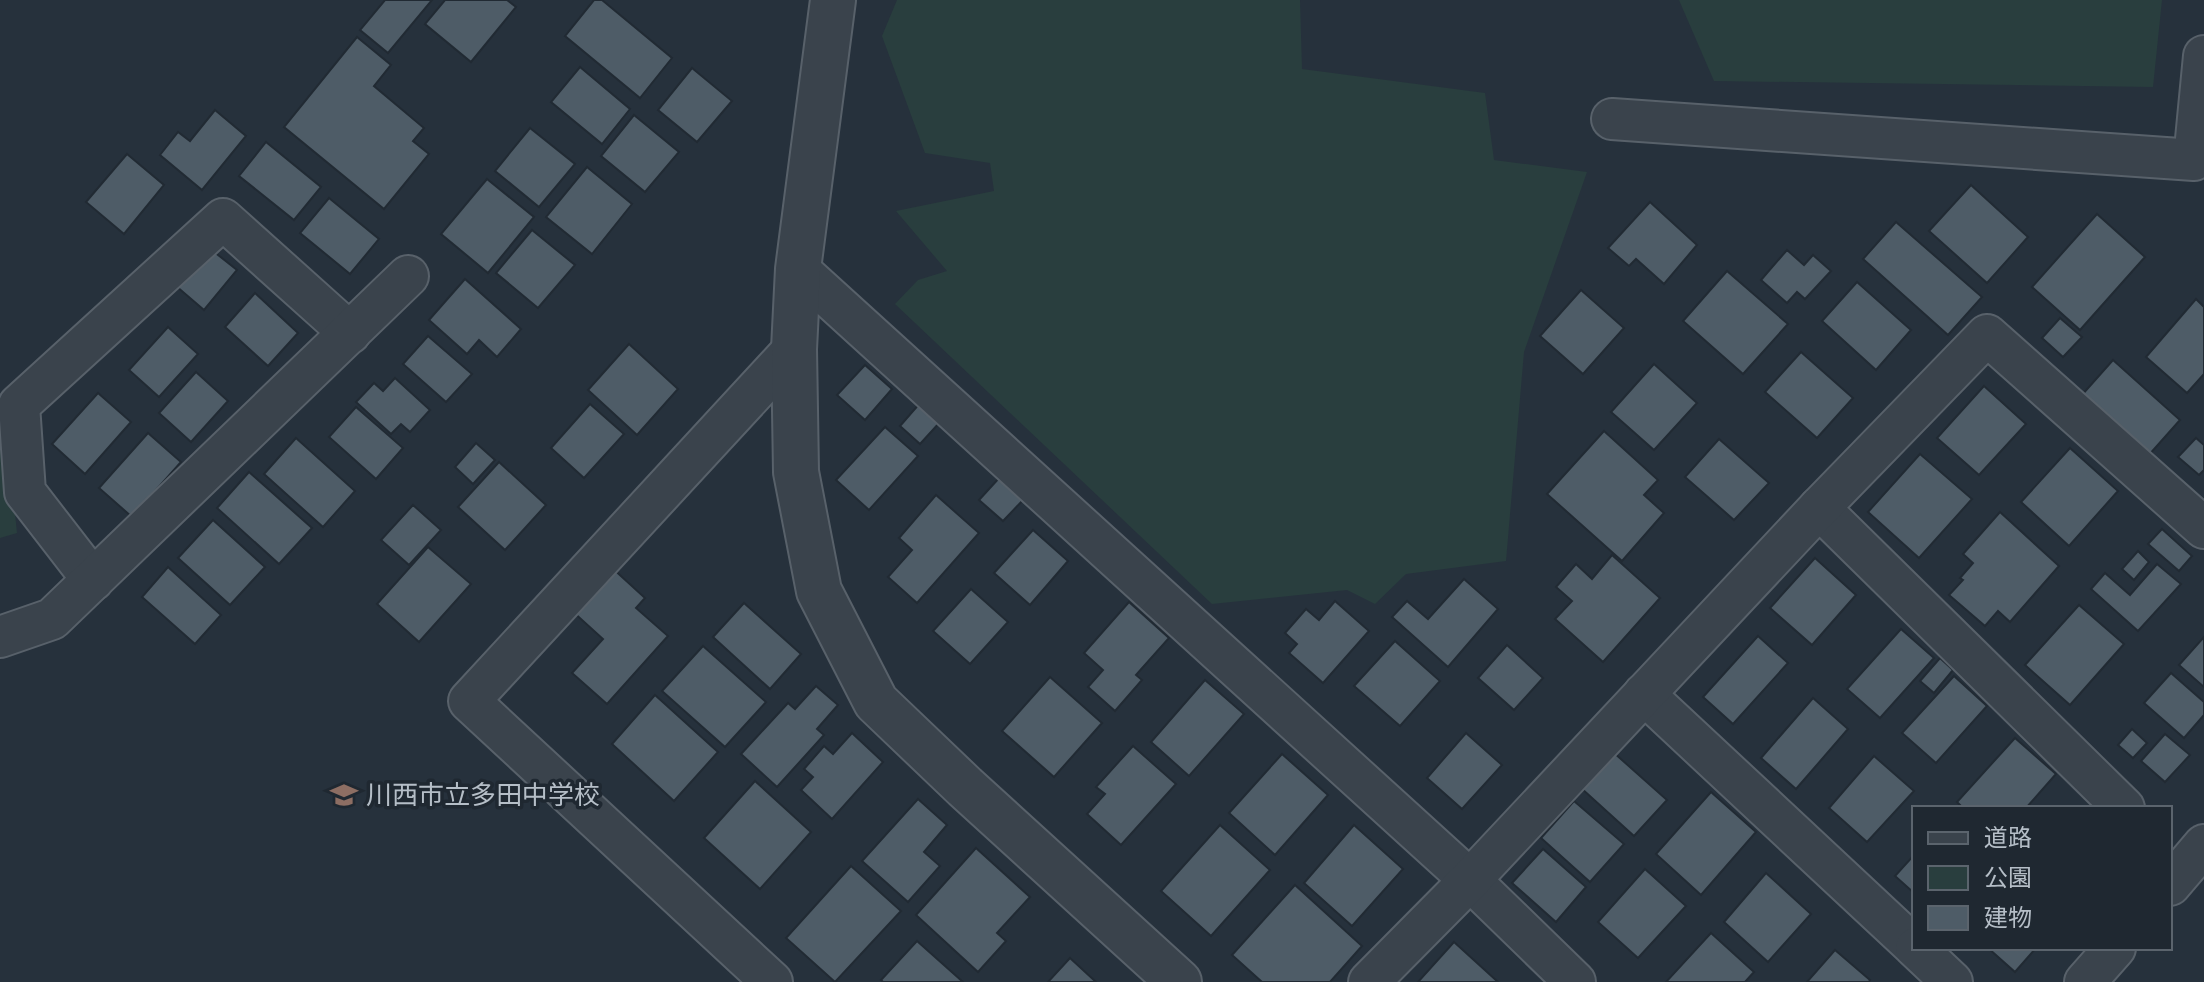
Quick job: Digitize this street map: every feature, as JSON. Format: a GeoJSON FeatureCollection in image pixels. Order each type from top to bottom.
{"type":"FeatureCollection","features":[{"type":"Feature","properties":{"kind":"street"},"geometry":{"type":"LineString","coordinates":[[833,0],[798,269],[794,349],[796,472],[819,591],[876,702],[1179,982]]}},
{"type":"Feature","properties":{"kind":"street"},"geometry":{"type":"LineString","coordinates":[[1612,119],[2199,161],[2204,56]]}},
{"type":"Feature","properties":{"kind":"street"},"geometry":{"type":"LineString","coordinates":[[93,580],[25,492],[19,405],[223,219],[350,333]]}},
{"type":"Feature","properties":{"kind":"street"},"geometry":{"type":"LineString","coordinates":[[798,269],[1470,880],[1575,982]]}},
{"type":"Feature","properties":{"kind":"street"},"geometry":{"type":"LineString","coordinates":[[0,637],[52,619],[408,276]]}},
{"type":"Feature","properties":{"kind":"street"},"geometry":{"type":"LineString","coordinates":[[1369,982],[1470,880],[1819,508],[1987,335],[2204,528]]}},
{"type":"Feature","properties":{"kind":"street"},"geometry":{"type":"LineString","coordinates":[[772,982],[469,701],[794,349]]}},
{"type":"Feature","properties":{"kind":"street"},"geometry":{"type":"LineString","coordinates":[[1819,508],[2122,806]]}},
{"type":"Feature","properties":{"kind":"street"},"geometry":{"type":"LineString","coordinates":[[1644,694],[1912,944]]}},
{"type":"Feature","properties":{"kind":"street"},"geometry":{"type":"LineString","coordinates":[[1918,950],[1952,982]]}},
{"type":"Feature","properties":{"kind":"street"},"geometry":{"type":"LineString","coordinates":[[2085,982],[2113,950]]}},
{"type":"Feature","properties":{"kind":"green space"},"geometry":{"type":"Polygon","coordinates":[[[897,0],[1300,0],[1302,69],[1485,93],[1494,160],[1587,172],[1524,352],[1506,561],[1406,574],[1375,604],[1347,590],[1212,604],[895,304],[918,280],[947,271],[896,211],[994,191],[990,163],[925,153],[882,36],[897,0]]]}},
{"type":"Feature","properties":{"kind":"green space"},"geometry":{"type":"Polygon","coordinates":[[[1679,0],[2162,0],[2153,87],[1714,81],[1679,0]]]}},
{"type":"Feature","properties":{"kind":"green space"},"geometry":{"type":"Polygon","coordinates":[[[0,409],[7,435],[17,533],[0,538],[0,409]]]}},
{"type":"Feature","properties":{"kind":"building"},"geometry":{"type":"Polygon","coordinates":[[[385,0],[432,0],[388,53],[360,30],[385,0]]]}},
{"type":"Feature","properties":{"kind":"building"},"geometry":{"type":"Polygon","coordinates":[[[445,0],[507,0],[516,7],[471,62],[425,24],[445,0]]]}},
{"type":"Feature","properties":{"kind":"building"},"geometry":{"type":"Polygon","coordinates":[[[594,0],[602,0],[672,58],[640,98],[565,36],[594,0]]]}},
{"type":"Feature","properties":{"kind":"building"},"geometry":{"type":"Polygon","coordinates":[[[357,37],[391,65],[374,86],[424,128],[413,141],[429,154],[384,209],[284,127],[357,37]]]}},
{"type":"Feature","properties":{"kind":"building"},"geometry":{"type":"Polygon","coordinates":[[[580,67],[630,109],[602,144],[551,102],[580,67]]]}},
{"type":"Feature","properties":{"kind":"building"},"geometry":{"type":"Polygon","coordinates":[[[692,68],[732,101],[697,142],[658,110],[692,68]]]}},
{"type":"Feature","properties":{"kind":"building"},"geometry":{"type":"Polygon","coordinates":[[[215,110],[246,136],[202,190],[160,155],[178,132],[190,141],[215,110]]]}},
{"type":"Feature","properties":{"kind":"building"},"geometry":{"type":"Polygon","coordinates":[[[634,115],[679,152],[645,192],[601,156],[634,115]]]}},
{"type":"Feature","properties":{"kind":"building"},"geometry":{"type":"Polygon","coordinates":[[[530,128],[575,164],[539,207],[495,171],[530,128]]]}},
{"type":"Feature","properties":{"kind":"building"},"geometry":{"type":"Polygon","coordinates":[[[266,142],[321,187],[294,220],[239,176],[266,142]]]}},
{"type":"Feature","properties":{"kind":"building"},"geometry":{"type":"Polygon","coordinates":[[[127,154],[164,185],[124,234],[86,202],[127,154]]]}},
{"type":"Feature","properties":{"kind":"building"},"geometry":{"type":"Polygon","coordinates":[[[587,167],[632,204],[592,254],[546,217],[587,167]]]}},
{"type":"Feature","properties":{"kind":"building"},"geometry":{"type":"Polygon","coordinates":[[[487,179],[534,217],[488,273],[441,234],[487,179]]]}},
{"type":"Feature","properties":{"kind":"building"},"geometry":{"type":"Polygon","coordinates":[[[1971,185],[2028,237],[1987,283],[1929,231],[1971,185]]]}},
{"type":"Feature","properties":{"kind":"building"},"geometry":{"type":"Polygon","coordinates":[[[329,198],[379,239],[350,274],[300,233],[329,198]]]}},
{"type":"Feature","properties":{"kind":"building"},"geometry":{"type":"Polygon","coordinates":[[[1650,202],[1697,245],[1664,284],[1636,259],[1629,266],[1608,248],[1650,202]]]}},
{"type":"Feature","properties":{"kind":"building"},"geometry":{"type":"Polygon","coordinates":[[[2097,214],[2145,257],[2080,330],[2032,287],[2097,214]]]}},
{"type":"Feature","properties":{"kind":"building"},"geometry":{"type":"Polygon","coordinates":[[[1896,222],[1982,297],[1948,335],[1863,259],[1896,222]]]}},
{"type":"Feature","properties":{"kind":"building"},"geometry":{"type":"Polygon","coordinates":[[[532,230],[575,265],[538,308],[496,273],[532,230]]]}},
{"type":"Feature","properties":{"kind":"building"},"geometry":{"type":"Polygon","coordinates":[[[208,247],[237,270],[204,310],[176,286],[208,247]]]}},
{"type":"Feature","properties":{"kind":"building"},"geometry":{"type":"Polygon","coordinates":[[[1787,250],[1804,265],[1813,255],[1831,271],[1805,299],[1797,292],[1787,303],[1761,280],[1787,250]]]}},
{"type":"Feature","properties":{"kind":"building"},"geometry":{"type":"Polygon","coordinates":[[[1727,271],[1788,324],[1743,374],[1683,321],[1727,271]]]}},
{"type":"Feature","properties":{"kind":"building"},"geometry":{"type":"Polygon","coordinates":[[[465,279],[521,329],[497,357],[479,340],[467,354],[429,320],[465,279]]]}},
{"type":"Feature","properties":{"kind":"building"},"geometry":{"type":"Polygon","coordinates":[[[1857,282],[1911,330],[1876,370],[1822,321],[1857,282]]]}},
{"type":"Feature","properties":{"kind":"building"},"geometry":{"type":"Polygon","coordinates":[[[1581,290],[1624,328],[1583,374],[1540,336],[1581,290]]]}},
{"type":"Feature","properties":{"kind":"building"},"geometry":{"type":"Polygon","coordinates":[[[255,293],[298,333],[268,366],[225,327],[255,293]]]}},
{"type":"Feature","properties":{"kind":"building"},"geometry":{"type":"Polygon","coordinates":[[[2196,299],[2204,307],[2204,374],[2187,393],[2146,357],[2196,299]]]}},
{"type":"Feature","properties":{"kind":"building"},"geometry":{"type":"Polygon","coordinates":[[[2060,318],[2082,337],[2063,357],[2042,338],[2060,318]]]}},
{"type":"Feature","properties":{"kind":"building"},"geometry":{"type":"Polygon","coordinates":[[[168,327],[198,354],[159,397],[129,370],[168,327]]]}},
{"type":"Feature","properties":{"kind":"building"},"geometry":{"type":"Polygon","coordinates":[[[428,336],[472,374],[446,402],[403,364],[428,336]]]}},
{"type":"Feature","properties":{"kind":"building"},"geometry":{"type":"Polygon","coordinates":[[[629,344],[678,389],[637,435],[588,390],[629,344]]]}},
{"type":"Feature","properties":{"kind":"building"},"geometry":{"type":"Polygon","coordinates":[[[1801,352],[1853,398],[1817,438],[1765,392],[1801,352]]]}},
{"type":"Feature","properties":{"kind":"building"},"geometry":{"type":"Polygon","coordinates":[[[2113,360],[2180,420],[2148,456],[2081,396],[2113,360]]]}},
{"type":"Feature","properties":{"kind":"building"},"geometry":{"type":"Polygon","coordinates":[[[1654,364],[1697,403],[1654,450],[1611,412],[1654,364]]]}},
{"type":"Feature","properties":{"kind":"building"},"geometry":{"type":"Polygon","coordinates":[[[865,365],[892,389],[865,420],[837,395],[865,365]]]}},
{"type":"Feature","properties":{"kind":"building"},"geometry":{"type":"Polygon","coordinates":[[[196,372],[228,401],[191,442],[159,413],[196,372]]]}},
{"type":"Feature","properties":{"kind":"building"},"geometry":{"type":"Polygon","coordinates":[[[395,378],[430,410],[410,432],[401,424],[391,434],[356,402],[374,383],[383,391],[395,378]]]}},
{"type":"Feature","properties":{"kind":"building"},"geometry":{"type":"Polygon","coordinates":[[[1984,386],[2026,424],[1979,475],[1937,438],[1984,386]]]}},
{"type":"Feature","properties":{"kind":"building"},"geometry":{"type":"Polygon","coordinates":[[[98,393],[131,422],[85,474],[52,444],[98,393]]]}},
{"type":"Feature","properties":{"kind":"building"},"geometry":{"type":"Polygon","coordinates":[[[920,403],[941,421],[920,444],[900,426],[920,403]]]}},
{"type":"Feature","properties":{"kind":"building"},"geometry":{"type":"Polygon","coordinates":[[[590,404],[624,434],[584,478],[551,448],[590,404]]]}},
{"type":"Feature","properties":{"kind":"building"},"geometry":{"type":"Polygon","coordinates":[[[356,407],[403,448],[376,479],[329,437],[356,407]]]}},
{"type":"Feature","properties":{"kind":"building"},"geometry":{"type":"Polygon","coordinates":[[[885,427],[918,456],[869,510],[836,480],[885,427]]]}},
{"type":"Feature","properties":{"kind":"building"},"geometry":{"type":"Polygon","coordinates":[[[1604,431],[1658,480],[1644,495],[1664,513],[1622,561],[1547,494],[1604,431]]]}},
{"type":"Feature","properties":{"kind":"building"},"geometry":{"type":"Polygon","coordinates":[[[148,433],[181,462],[132,517],[99,488],[148,433]]]}},
{"type":"Feature","properties":{"kind":"building"},"geometry":{"type":"Polygon","coordinates":[[[296,438],[355,491],[323,527],[264,474],[296,438]]]}},
{"type":"Feature","properties":{"kind":"building"},"geometry":{"type":"Polygon","coordinates":[[[2196,438],[2204,445],[2204,470],[2199,475],[2178,457],[2196,438]]]}},
{"type":"Feature","properties":{"kind":"building"},"geometry":{"type":"Polygon","coordinates":[[[1719,439],[1769,483],[1734,520],[1685,477],[1719,439]]]}},
{"type":"Feature","properties":{"kind":"building"},"geometry":{"type":"Polygon","coordinates":[[[476,443],[495,460],[473,484],[455,467],[476,443]]]}},
{"type":"Feature","properties":{"kind":"building"},"geometry":{"type":"Polygon","coordinates":[[[2070,448],[2118,491],[2069,546],[2021,502],[2070,448]]]}},
{"type":"Feature","properties":{"kind":"building"},"geometry":{"type":"Polygon","coordinates":[[[1920,454],[1972,499],[1919,558],[1868,512],[1920,454]]]}},
{"type":"Feature","properties":{"kind":"building"},"geometry":{"type":"Polygon","coordinates":[[[499,462],[546,505],[505,550],[458,507],[499,462]]]}},
{"type":"Feature","properties":{"kind":"building"},"geometry":{"type":"Polygon","coordinates":[[[249,472],[312,528],[279,564],[217,508],[249,472]]]}},
{"type":"Feature","properties":{"kind":"building"},"geometry":{"type":"Polygon","coordinates":[[[1000,477],[1024,499],[1003,521],[979,500],[1000,477]]]}},
{"type":"Feature","properties":{"kind":"building"},"geometry":{"type":"Polygon","coordinates":[[[936,495],[979,533],[917,603],[888,577],[912,550],[899,538],[936,495]]]}},
{"type":"Feature","properties":{"kind":"building"},"geometry":{"type":"Polygon","coordinates":[[[413,505],[441,530],[409,565],[381,540],[413,505]]]}},
{"type":"Feature","properties":{"kind":"building"},"geometry":{"type":"Polygon","coordinates":[[[2000,512],[2059,566],[2010,622],[1998,611],[1985,626],[1949,595],[1973,563],[1963,554],[2000,512]]]}},
{"type":"Feature","properties":{"kind":"building"},"geometry":{"type":"Polygon","coordinates":[[[213,520],[265,567],[230,605],[178,558],[213,520]]]}},
{"type":"Feature","properties":{"kind":"building"},"geometry":{"type":"Polygon","coordinates":[[[2162,529],[2192,556],[2179,571],[2148,544],[2162,529]]]}},
{"type":"Feature","properties":{"kind":"building"},"geometry":{"type":"Polygon","coordinates":[[[1033,530],[1068,561],[1030,605],[994,573],[1033,530]]]}},
{"type":"Feature","properties":{"kind":"building"},"geometry":{"type":"Polygon","coordinates":[[[428,547],[471,584],[419,642],[377,604],[428,547]]]}},
{"type":"Feature","properties":{"kind":"building"},"geometry":{"type":"Polygon","coordinates":[[[2138,551],[2149,562],[2134,580],[2122,569],[2138,551]]]}},
{"type":"Feature","properties":{"kind":"building"},"geometry":{"type":"Polygon","coordinates":[[[1612,555],[1660,598],[1603,662],[1555,619],[1572,601],[1556,587],[1576,564],[1592,579],[1612,555]]]}},
{"type":"Feature","properties":{"kind":"building"},"geometry":{"type":"Polygon","coordinates":[[[1815,558],[1856,595],[1812,645],[1770,608],[1815,558]]]}},
{"type":"Feature","properties":{"kind":"building"},"geometry":{"type":"Polygon","coordinates":[[[2157,564],[2181,584],[2138,631],[2091,589],[2105,573],[2130,595],[2157,564]]]}},
{"type":"Feature","properties":{"kind":"building"},"geometry":{"type":"Polygon","coordinates":[[[610,566],[645,598],[636,608],[668,636],[607,704],[572,673],[603,639],[571,610],[610,566]]]}},
{"type":"Feature","properties":{"kind":"building"},"geometry":{"type":"Polygon","coordinates":[[[168,567],[221,615],[195,644],[142,597],[168,567]]]}},
{"type":"Feature","properties":{"kind":"building"},"geometry":{"type":"Polygon","coordinates":[[[1464,579],[1498,609],[1448,667],[1392,617],[1407,601],[1428,619],[1464,579]]]}},
{"type":"Feature","properties":{"kind":"building"},"geometry":{"type":"Polygon","coordinates":[[[971,589],[1008,622],[970,664],[933,631],[971,589]]]}},
{"type":"Feature","properties":{"kind":"building"},"geometry":{"type":"Polygon","coordinates":[[[1335,601],[1369,631],[1323,683],[1289,653],[1297,644],[1285,633],[1306,609],[1319,620],[1335,601]]]}},
{"type":"Feature","properties":{"kind":"building"},"geometry":{"type":"Polygon","coordinates":[[[1129,602],[1169,638],[1136,675],[1142,680],[1115,711],[1088,687],[1103,670],[1084,653],[1129,602]]]}},
{"type":"Feature","properties":{"kind":"building"},"geometry":{"type":"Polygon","coordinates":[[[744,603],[801,654],[770,689],[713,637],[744,603]]]}},
{"type":"Feature","properties":{"kind":"building"},"geometry":{"type":"Polygon","coordinates":[[[2079,605],[2124,644],[2070,705],[2025,665],[2079,605]]]}},
{"type":"Feature","properties":{"kind":"building"},"geometry":{"type":"Polygon","coordinates":[[[1901,629],[1934,658],[1880,718],[1847,689],[1901,629]]]}},
{"type":"Feature","properties":{"kind":"building"},"geometry":{"type":"Polygon","coordinates":[[[1758,636],[1788,663],[1733,724],[1703,697],[1758,636]]]}},
{"type":"Feature","properties":{"kind":"building"},"geometry":{"type":"Polygon","coordinates":[[[2204,637],[2204,687],[2179,665],[2204,637]]]}},
{"type":"Feature","properties":{"kind":"building"},"geometry":{"type":"Polygon","coordinates":[[[1395,641],[1440,681],[1400,726],[1354,686],[1395,641]]]}},
{"type":"Feature","properties":{"kind":"building"},"geometry":{"type":"Polygon","coordinates":[[[1507,645],[1543,678],[1514,710],[1478,678],[1507,645]]]}},
{"type":"Feature","properties":{"kind":"building"},"geometry":{"type":"Polygon","coordinates":[[[703,646],[766,702],[725,747],[662,691],[703,646]]]}},
{"type":"Feature","properties":{"kind":"building"},"geometry":{"type":"Polygon","coordinates":[[[1940,658],[1953,670],[1934,693],[1920,681],[1940,658]]]}},
{"type":"Feature","properties":{"kind":"building"},"geometry":{"type":"Polygon","coordinates":[[[2171,673],[2204,702],[2204,715],[2184,738],[2144,703],[2171,673]]]}},
{"type":"Feature","properties":{"kind":"building"},"geometry":{"type":"Polygon","coordinates":[[[1954,676],[1987,706],[1936,763],[1902,733],[1954,676]]]}},
{"type":"Feature","properties":{"kind":"building"},"geometry":{"type":"Polygon","coordinates":[[[1050,677],[1102,723],[1054,777],[1002,731],[1050,677]]]}},
{"type":"Feature","properties":{"kind":"building"},"geometry":{"type":"Polygon","coordinates":[[[1205,680],[1244,714],[1189,776],[1151,742],[1205,680]]]}},
{"type":"Feature","properties":{"kind":"building"},"geometry":{"type":"Polygon","coordinates":[[[816,686],[838,705],[817,729],[824,735],[777,787],[741,754],[788,703],[795,709],[816,686]]]}},
{"type":"Feature","properties":{"kind":"building"},"geometry":{"type":"Polygon","coordinates":[[[655,695],[718,752],[674,801],[612,744],[655,695]]]}},
{"type":"Feature","properties":{"kind":"building"},"geometry":{"type":"Polygon","coordinates":[[[1813,698],[1848,729],[1796,789],[1761,758],[1813,698]]]}},
{"type":"Feature","properties":{"kind":"building"},"geometry":{"type":"Polygon","coordinates":[[[2132,729],[2147,743],[2133,758],[2118,745],[2132,729]]]}},
{"type":"Feature","properties":{"kind":"building"},"geometry":{"type":"Polygon","coordinates":[[[852,733],[883,762],[832,819],[801,790],[813,777],[804,769],[824,746],[833,754],[852,733]]]}},
{"type":"Feature","properties":{"kind":"building"},"geometry":{"type":"Polygon","coordinates":[[[1466,733],[1502,765],[1462,809],[1427,778],[1466,733]]]}},
{"type":"Feature","properties":{"kind":"building"},"geometry":{"type":"Polygon","coordinates":[[[2165,734],[2190,755],[2165,782],[2141,761],[2165,734]]]}},
{"type":"Feature","properties":{"kind":"building"},"geometry":{"type":"Polygon","coordinates":[[[2015,738],[2056,774],[2028,806],[1961,806],[1957,802],[2015,738]]]}},
{"type":"Feature","properties":{"kind":"building"},"geometry":{"type":"Polygon","coordinates":[[[1133,746],[1176,784],[1121,845],[1087,814],[1105,794],[1096,787],[1133,746]]]}},
{"type":"Feature","properties":{"kind":"building"},"geometry":{"type":"Polygon","coordinates":[[[1613,752],[1667,800],[1634,836],[1581,788],[1613,752]]]}},
{"type":"Feature","properties":{"kind":"building"},"geometry":{"type":"Polygon","coordinates":[[[1282,754],[1328,795],[1275,855],[1229,813],[1282,754]]]}},
{"type":"Feature","properties":{"kind":"building"},"geometry":{"type":"Polygon","coordinates":[[[1874,756],[1914,791],[1867,842],[1829,808],[1874,756]]]}},
{"type":"Feature","properties":{"kind":"building"},"geometry":{"type":"Polygon","coordinates":[[[755,781],[811,832],[760,889],[704,838],[755,781]]]}},
{"type":"Feature","properties":{"kind":"building"},"geometry":{"type":"Polygon","coordinates":[[[1711,792],[1756,832],[1701,895],[1656,854],[1711,792]]]}},
{"type":"Feature","properties":{"kind":"building"},"geometry":{"type":"Polygon","coordinates":[[[918,799],[947,825],[924,852],[940,866],[908,902],[862,861],[918,799]]]}},
{"type":"Feature","properties":{"kind":"building"},"geometry":{"type":"Polygon","coordinates":[[[1574,801],[1624,844],[1590,882],[1541,838],[1574,801]]]}},
{"type":"Feature","properties":{"kind":"building"},"geometry":{"type":"Polygon","coordinates":[[[1220,825],[1270,870],[1211,936],[1161,891],[1220,825]]]}},
{"type":"Feature","properties":{"kind":"building"},"geometry":{"type":"Polygon","coordinates":[[[1354,825],[1403,869],[1352,926],[1304,883],[1354,825]]]}},
{"type":"Feature","properties":{"kind":"building"},"geometry":{"type":"Polygon","coordinates":[[[976,848],[1030,897],[997,933],[1006,941],[978,972],[916,915],[976,848]]]}},
{"type":"Feature","properties":{"kind":"building"},"geometry":{"type":"Polygon","coordinates":[[[1543,849],[1586,887],[1556,922],[1512,883],[1543,849]]]}},
{"type":"Feature","properties":{"kind":"building"},"geometry":{"type":"Polygon","coordinates":[[[1912,857],[1912,891],[1895,876],[1912,857]]]}},
{"type":"Feature","properties":{"kind":"building"},"geometry":{"type":"Polygon","coordinates":[[[851,866],[901,911],[835,982],[786,938],[851,866]]]}},
{"type":"Feature","properties":{"kind":"building"},"geometry":{"type":"Polygon","coordinates":[[[1645,869],[1686,906],[1638,958],[1598,922],[1645,869]]]}},
{"type":"Feature","properties":{"kind":"building"},"geometry":{"type":"Polygon","coordinates":[[[1766,873],[1811,914],[1768,962],[1724,922],[1766,873]]]}},
{"type":"Feature","properties":{"kind":"building"},"geometry":{"type":"Polygon","coordinates":[[[1295,885],[1362,946],[1330,982],[1262,982],[1232,955],[1295,885]]]}},
{"type":"Feature","properties":{"kind":"building"},"geometry":{"type":"Polygon","coordinates":[[[1711,933],[1754,972],[1745,982],[1666,982],[1711,933]]]}},
{"type":"Feature","properties":{"kind":"building"},"geometry":{"type":"Polygon","coordinates":[[[917,941],[963,982],[883,982],[881,980],[917,941]]]}},
{"type":"Feature","properties":{"kind":"building"},"geometry":{"type":"Polygon","coordinates":[[[1454,942],[1498,982],[1418,982],[1454,942]]]}},
{"type":"Feature","properties":{"kind":"building"},"geometry":{"type":"Polygon","coordinates":[[[1835,950],[1870,980],[1869,982],[1807,982],[1835,950]]]}},
{"type":"Feature","properties":{"kind":"building"},"geometry":{"type":"Polygon","coordinates":[[[1990,950],[2034,950],[2015,972],[1990,950]]]}},
{"type":"Feature","properties":{"kind":"building"},"geometry":{"type":"Polygon","coordinates":[[[1070,958],[1096,982],[1048,982],[1070,958]]]}},
{"type":"Feature","properties":{"kind":"place","name":"川西市立多田中学校"},"geometry":{"type":"Point","coordinates":[344,795]}}]}
